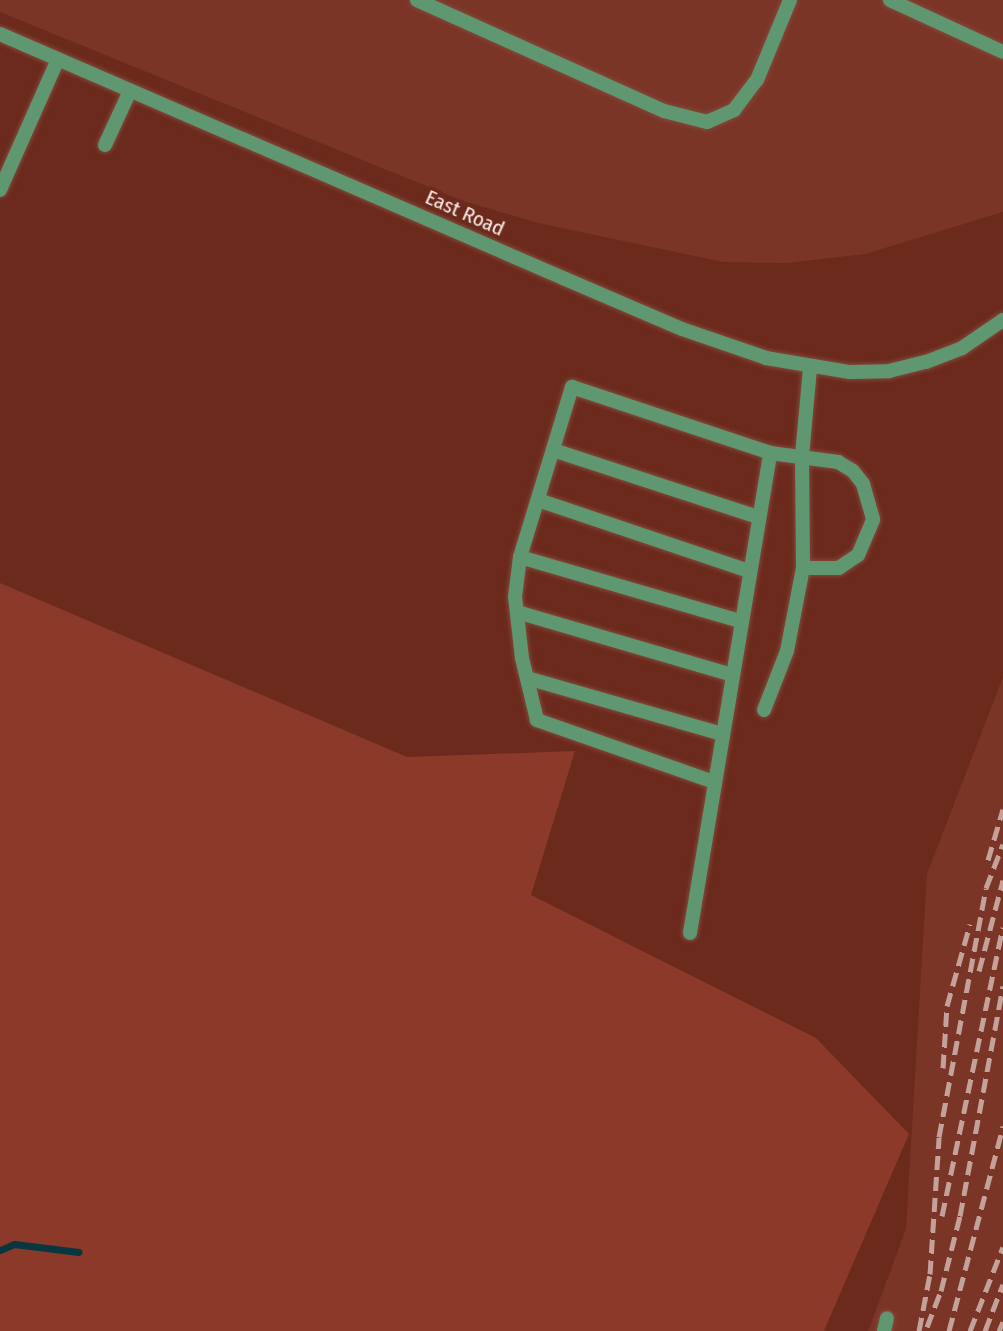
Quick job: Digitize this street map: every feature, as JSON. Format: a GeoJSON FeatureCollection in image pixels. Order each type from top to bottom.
{"type":"FeatureCollection","features":[{"type":"Feature","properties":{"kind":"street"},"geometry":{"type":"LineString","coordinates":[[420,1],[664,111],[706,122],[734,110],[757,80],[790,0]]}},
{"type":"Feature","properties":{"kind":"street"},"geometry":{"type":"LineString","coordinates":[[890,0],[1003,52]]}},
{"type":"Feature","properties":{"kind":"street","name":"East Road"},"geometry":{"type":"LineString","coordinates":[[0,34],[682,329],[732,348],[810,368],[850,372],[889,371],[926,362],[962,348],[1003,320]]}},
{"type":"Feature","properties":{"kind":"street"},"geometry":{"type":"LineString","coordinates":[[0,190],[58,60]]}},
{"type":"Feature","properties":{"kind":"street"},"geometry":{"type":"LineString","coordinates":[[106,145],[130,91]]}},
{"type":"Feature","properties":{"kind":"street"},"geometry":{"type":"LineString","coordinates":[[764,710],[787,651],[803,568],[802,456],[810,368]]}},
{"type":"Feature","properties":{"kind":"street"},"geometry":{"type":"LineString","coordinates":[[714,782],[540,723],[527,678],[515,597],[520,557],[573,387],[770,453],[838,462],[853,471],[863,484],[873,520],[858,555],[839,568],[803,568]]}},
{"type":"Feature","properties":{"kind":"street"},"geometry":{"type":"LineString","coordinates":[[553,450],[758,517]]}},
{"type":"Feature","properties":{"kind":"street"},"geometry":{"type":"LineString","coordinates":[[690,933],[770,453]]}},
{"type":"Feature","properties":{"kind":"street"},"geometry":{"type":"LineString","coordinates":[[538,500],[749,571]]}},
{"type":"Feature","properties":{"kind":"street"},"geometry":{"type":"LineString","coordinates":[[520,557],[741,621]]}},
{"type":"Feature","properties":{"kind":"street"},"geometry":{"type":"LineString","coordinates":[[517,612],[732,675]]}},
{"type":"Feature","properties":{"kind":"street"},"geometry":{"type":"LineString","coordinates":[[527,678],[722,734]]}},
{"type":"Feature","properties":{"kind":"shaded area"},"geometry":{"type":"Polygon","coordinates":[[[0,0],[1003,0],[1003,212],[865,254],[787,263],[723,262],[538,223],[463,201],[0,12],[0,0]]]}},
{"type":"Feature","properties":{"kind":"shaded area"},"geometry":{"type":"Polygon","coordinates":[[[0,583],[407,757],[575,751],[531,895],[816,1038],[909,1134],[824,1331],[0,1331],[0,583]]]}},
{"type":"Feature","properties":{"kind":"shaded area"},"geometry":{"type":"Polygon","coordinates":[[[1003,677],[1003,1331],[868,1331],[906,1229],[927,874],[1003,677]]]}},
{"type":"Feature","properties":{"kind":"waterway"},"geometry":{"type":"LineString","coordinates":[[0,1250],[14,1244],[79,1252]]}},
{"type":"Feature","properties":{"kind":"railway"},"geometry":{"type":"LineString","coordinates":[[988,860],[1003,809]]}},
{"type":"Feature","properties":{"kind":"railway"},"geometry":{"type":"LineString","coordinates":[[919,1331],[930,1274],[939,1137],[986,888],[1003,844]]}},
{"type":"Feature","properties":{"kind":"railway"},"geometry":{"type":"LineString","coordinates":[[979,971],[1003,880]]}},
{"type":"Feature","properties":{"kind":"railway"},"geometry":{"type":"LineString","coordinates":[[943,1068],[947,1006],[970,924]]}},
{"type":"Feature","properties":{"kind":"railway"},"geometry":{"type":"LineString","coordinates":[[942,1216],[1003,927]]}},
{"type":"Feature","properties":{"kind":"railway"},"geometry":{"type":"LineString","coordinates":[[927,1327],[941,1291],[960,1216],[1003,986]]}},
{"type":"Feature","properties":{"kind":"railway"},"geometry":{"type":"LineString","coordinates":[[949,1331],[1003,1126]]}},
{"type":"Feature","properties":{"kind":"railway"},"geometry":{"type":"LineString","coordinates":[[970,1331],[1003,1247]]}},
{"type":"Feature","properties":{"kind":"railway"},"geometry":{"type":"LineString","coordinates":[[985,1331],[1003,1284]]}},
{"type":"Feature","properties":{"kind":"railway"},"geometry":{"type":"LineString","coordinates":[[999,1331],[1003,1322]]}}]}
